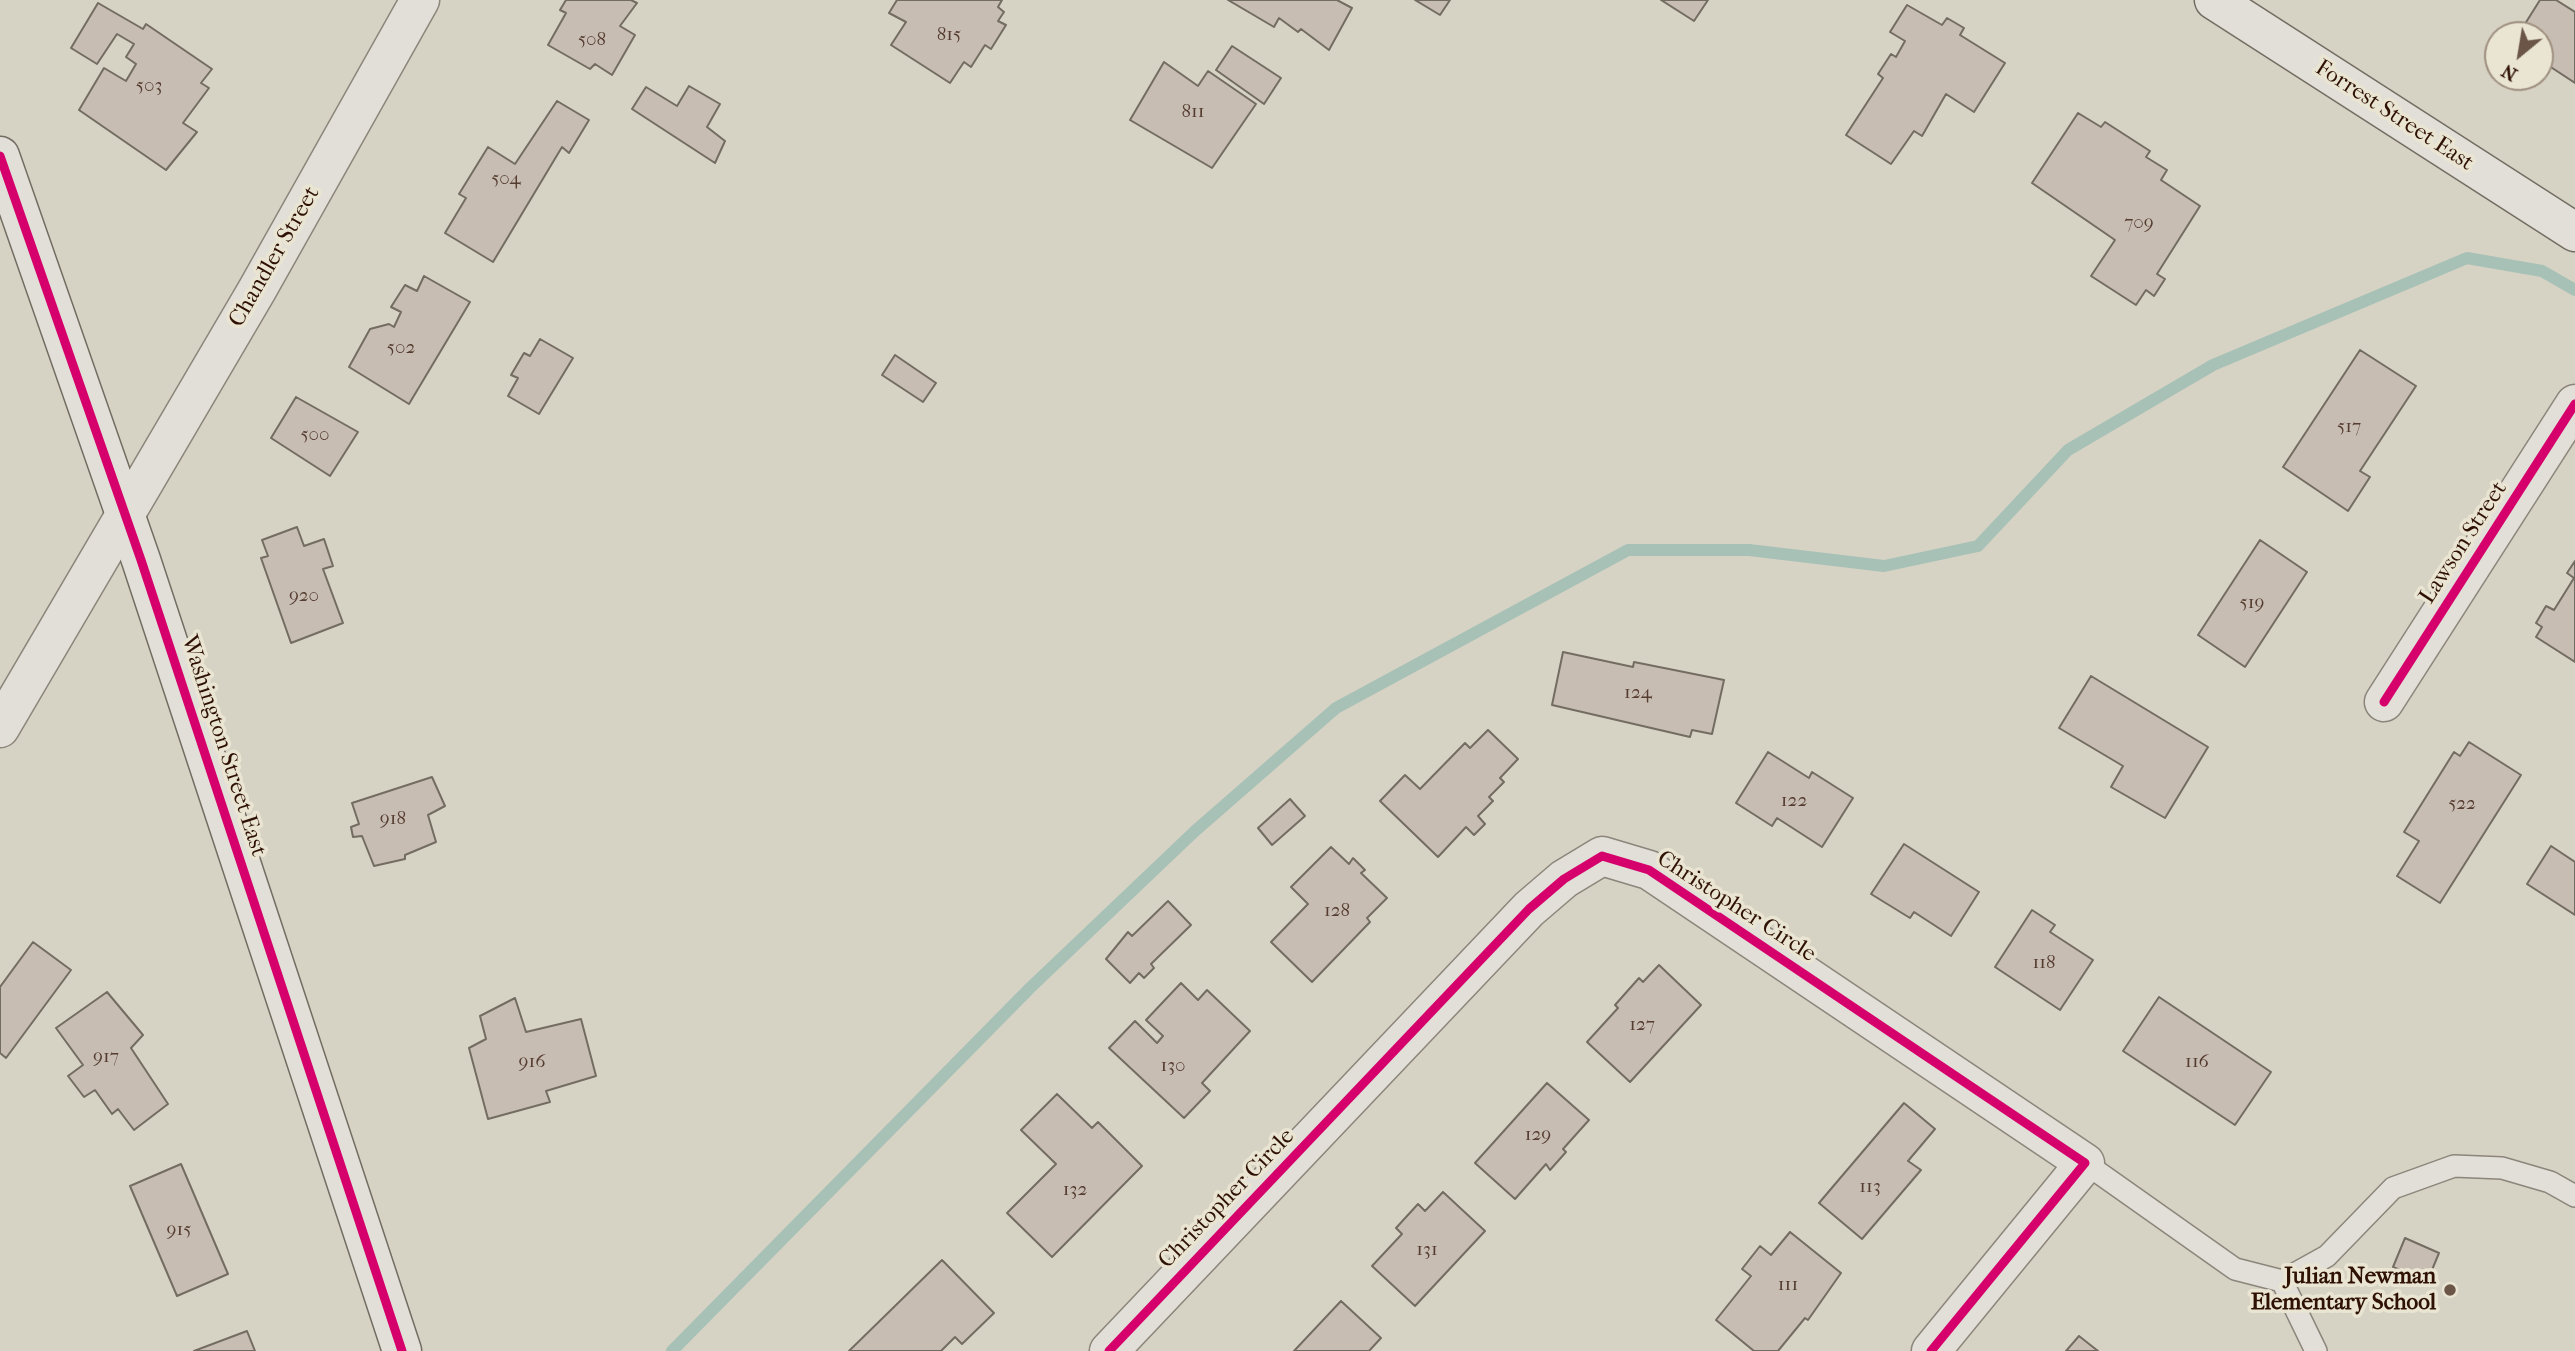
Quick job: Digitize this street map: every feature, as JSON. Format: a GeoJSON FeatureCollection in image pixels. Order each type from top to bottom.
{"type":"FeatureCollection","features":[{"type":"Feature","properties":{"kind":"street","name":"Chandler Street"},"geometry":{"type":"LineString","coordinates":[[0,727],[257,290],[420,0]]}},
{"type":"Feature","properties":{"kind":"street","name":"Forrest Street East"},"geometry":{"type":"LineString","coordinates":[[2214,0],[2575,232]]}},
{"type":"Feature","properties":{"kind":"street","name":"Washington Street East"},"geometry":{"type":"LineString","coordinates":[[0,156],[125,511],[402,1351]]}},
{"type":"Feature","properties":{"kind":"street","name":"Lawson Street"},"geometry":{"type":"LineString","coordinates":[[2385,702],[2575,404]]}},
{"type":"Feature","properties":{"kind":"street","name":"Christopher Circle"},"geometry":{"type":"LineString","coordinates":[[1110,1351],[1529,909],[1564,879],[1602,856],[1649,870],[2085,1163]]}},
{"type":"Feature","properties":{"kind":"street"},"geometry":{"type":"LineString","coordinates":[[1931,1351],[2085,1163]]}},
{"type":"Feature","properties":{"kind":"lane"},"geometry":{"type":"LineString","coordinates":[[2085,1163],[2235,1269],[2282,1281],[2327,1256],[2393,1188],[2454,1166],[2502,1168],[2550,1182],[2575,1196]]}},
{"type":"Feature","properties":{"kind":"lane"},"geometry":{"type":"LineString","coordinates":[[2282,1281],[2316,1351]]}},
{"type":"Feature","properties":{"kind":"building"},"geometry":{"type":"Polygon","coordinates":[[[566,0],[631,0],[637,3],[620,26],[635,35],[612,75],[595,64],[590,69],[548,45],[566,13],[560,10],[566,0]]]}},
{"type":"Feature","properties":{"kind":"building"},"geometry":{"type":"Polygon","coordinates":[[[897,0],[1002,0],[998,7],[1004,12],[998,21],[1006,25],[991,49],[985,45],[971,67],[964,62],[950,83],[891,45],[906,22],[889,13],[897,0]]]}},
{"type":"Feature","properties":{"kind":"building"},"geometry":{"type":"Polygon","coordinates":[[[1228,0],[1337,0],[1352,8],[1329,50],[1301,29],[1298,32],[1279,18],[1274,27],[1228,0]]]}},
{"type":"Feature","properties":{"kind":"building"},"geometry":{"type":"Polygon","coordinates":[[[1415,0],[1450,0],[1440,15],[1415,0]]]}},
{"type":"Feature","properties":{"kind":"building"},"geometry":{"type":"Polygon","coordinates":[[[1661,0],[1708,0],[1694,21],[1661,0]]]}},
{"type":"Feature","properties":{"kind":"building"},"geometry":{"type":"Polygon","coordinates":[[[2540,0],[2556,0],[2575,12],[2575,83],[2554,69],[2554,21],[2527,21],[2540,0]]]}},
{"type":"Feature","properties":{"kind":"building"},"geometry":{"type":"Polygon","coordinates":[[[98,3],[143,29],[146,24],[212,69],[201,83],[209,88],[183,123],[197,132],[166,170],[79,110],[104,68],[126,81],[136,64],[126,57],[134,44],[117,34],[97,64],[71,48],[98,3]]]}},
{"type":"Feature","properties":{"kind":"building"},"geometry":{"type":"Polygon","coordinates":[[[1907,5],[1942,25],[1947,18],[1964,28],[1960,35],[2005,63],[1974,112],[1946,94],[1922,136],[1914,131],[1891,164],[1846,135],[1883,78],[1878,74],[1891,54],[1896,57],[1905,41],[1890,32],[1907,5]]]}},
{"type":"Feature","properties":{"kind":"building"},"geometry":{"type":"Polygon","coordinates":[[[1232,46],[1281,78],[1264,104],[1216,70],[1232,46]]]}},
{"type":"Feature","properties":{"kind":"building"},"geometry":{"type":"Polygon","coordinates":[[[1164,62],[1198,86],[1208,71],[1256,104],[1212,168],[1130,120],[1164,62]]]}},
{"type":"Feature","properties":{"kind":"building"},"geometry":{"type":"Polygon","coordinates":[[[689,86],[720,104],[707,127],[725,141],[715,163],[632,109],[646,87],[677,106],[689,86]]]}},
{"type":"Feature","properties":{"kind":"building"},"geometry":{"type":"Polygon","coordinates":[[[557,101],[589,120],[569,153],[562,147],[493,262],[445,233],[466,198],[459,194],[488,147],[515,164],[557,101]]]}},
{"type":"Feature","properties":{"kind":"building"},"geometry":{"type":"Polygon","coordinates":[[[2078,113],[2101,127],[2105,122],[2150,151],[2146,157],[2167,170],[2161,180],[2200,206],[2157,274],[2165,279],[2154,296],[2146,290],[2136,305],[2091,276],[2115,240],[2032,183],[2078,113]]]}},
{"type":"Feature","properties":{"kind":"building"},"geometry":{"type":"Polygon","coordinates":[[[424,276],[470,302],[409,404],[349,367],[370,329],[389,324],[394,327],[401,312],[391,307],[405,285],[417,291],[424,276]]]}},
{"type":"Feature","properties":{"kind":"building"},"geometry":{"type":"Polygon","coordinates":[[[540,339],[573,358],[539,414],[508,396],[518,378],[511,375],[524,353],[530,356],[540,339]]]}},
{"type":"Feature","properties":{"kind":"building"},"geometry":{"type":"Polygon","coordinates":[[[2360,350],[2416,386],[2360,471],[2370,477],[2348,511],[2283,467],[2360,350]]]}},
{"type":"Feature","properties":{"kind":"building"},"geometry":{"type":"Polygon","coordinates":[[[895,355],[936,383],[923,402],[882,375],[895,355]]]}},
{"type":"Feature","properties":{"kind":"building"},"geometry":{"type":"Polygon","coordinates":[[[296,397],[358,432],[330,476],[271,438],[296,397]]]}},
{"type":"Feature","properties":{"kind":"building"},"geometry":{"type":"Polygon","coordinates":[[[297,527],[304,546],[324,539],[333,566],[323,569],[343,623],[291,643],[261,558],[268,556],[262,540],[297,527]]]}},
{"type":"Feature","properties":{"kind":"building"},"geometry":{"type":"Polygon","coordinates":[[[2260,540],[2307,572],[2245,667],[2198,635],[2260,540]]]}},
{"type":"Feature","properties":{"kind":"building"},"geometry":{"type":"Polygon","coordinates":[[[2575,561],[2575,662],[2536,637],[2542,627],[2536,623],[2546,606],[2554,610],[2574,578],[2567,573],[2575,561]]]}},
{"type":"Feature","properties":{"kind":"building"},"geometry":{"type":"Polygon","coordinates":[[[1563,652],[1633,667],[1634,662],[1724,680],[1712,734],[1692,730],[1690,737],[1552,705],[1563,652]]]}},
{"type":"Feature","properties":{"kind":"building"},"geometry":{"type":"Polygon","coordinates":[[[2091,676],[2208,747],[2165,818],[2111,787],[2123,766],[2059,728],[2091,676]]]}},
{"type":"Feature","properties":{"kind":"building"},"geometry":{"type":"Polygon","coordinates":[[[1488,730],[1518,759],[1500,778],[1504,782],[1489,797],[1493,801],[1478,816],[1485,824],[1474,835],[1466,827],[1438,857],[1380,801],[1405,775],[1420,789],[1465,743],[1470,748],[1488,730]]]}},
{"type":"Feature","properties":{"kind":"building"},"geometry":{"type":"Polygon","coordinates":[[[2469,742],[2521,775],[2440,903],[2397,876],[2419,841],[2404,832],[2454,752],[2460,756],[2469,742]]]}},
{"type":"Feature","properties":{"kind":"building"},"geometry":{"type":"Polygon","coordinates":[[[1768,752],[1809,778],[1812,772],[1853,798],[1822,847],[1777,818],[1772,826],[1736,803],[1768,752]]]}},
{"type":"Feature","properties":{"kind":"building"},"geometry":{"type":"Polygon","coordinates":[[[432,777],[445,806],[428,815],[436,842],[405,855],[405,859],[374,866],[362,836],[353,837],[351,827],[359,824],[352,803],[432,777]]]}},
{"type":"Feature","properties":{"kind":"building"},"geometry":{"type":"Polygon","coordinates":[[[1290,799],[1305,816],[1272,845],[1258,828],[1290,799]]]}},
{"type":"Feature","properties":{"kind":"building"},"geometry":{"type":"Polygon","coordinates":[[[1904,844],[1979,892],[1951,936],[1914,912],[1910,918],[1871,894],[1904,844]]]}},
{"type":"Feature","properties":{"kind":"building"},"geometry":{"type":"Polygon","coordinates":[[[2551,846],[2575,862],[2575,915],[2527,884],[2551,846]]]}},
{"type":"Feature","properties":{"kind":"building"},"geometry":{"type":"Polygon","coordinates":[[[1331,847],[1349,864],[1353,858],[1365,870],[1361,873],[1387,898],[1367,918],[1370,922],[1312,982],[1271,942],[1308,904],[1291,887],[1331,847]]]}},
{"type":"Feature","properties":{"kind":"building"},"geometry":{"type":"Polygon","coordinates":[[[1168,901],[1191,925],[1151,964],[1154,968],[1144,978],[1139,973],[1130,983],[1106,959],[1128,932],[1132,936],[1168,901]]]}},
{"type":"Feature","properties":{"kind":"building"},"geometry":{"type":"Polygon","coordinates":[[[2032,910],[2055,925],[2050,932],[2093,960],[2060,1010],[1995,967],[2032,910]]]}},
{"type":"Feature","properties":{"kind":"building"},"geometry":{"type":"Polygon","coordinates":[[[33,942],[71,970],[6,1058],[0,1053],[0,987],[33,942]]]}},
{"type":"Feature","properties":{"kind":"building"},"geometry":{"type":"Polygon","coordinates":[[[1659,965],[1701,1005],[1630,1082],[1587,1042],[1618,1008],[1615,1005],[1639,978],[1643,982],[1659,965]]]}},
{"type":"Feature","properties":{"kind":"building"},"geometry":{"type":"Polygon","coordinates":[[[1181,983],[1198,1000],[1207,990],[1250,1031],[1202,1083],[1210,1091],[1184,1118],[1109,1048],[1135,1021],[1157,1043],[1163,1036],[1146,1020],[1181,983]]]}},
{"type":"Feature","properties":{"kind":"building"},"geometry":{"type":"Polygon","coordinates":[[[107,992],[143,1035],[131,1048],[168,1104],[134,1130],[118,1109],[112,1114],[95,1090],[84,1097],[68,1076],[83,1065],[56,1028],[107,992]]]}},
{"type":"Feature","properties":{"kind":"building"},"geometry":{"type":"Polygon","coordinates":[[[2159,997],[2271,1072],[2235,1125],[2123,1051],[2159,997]]]}},
{"type":"Feature","properties":{"kind":"building"},"geometry":{"type":"Polygon","coordinates":[[[515,998],[526,1032],[581,1019],[596,1076],[546,1091],[550,1102],[488,1119],[469,1048],[486,1039],[480,1016],[515,998]]]}},
{"type":"Feature","properties":{"kind":"building"},"geometry":{"type":"Polygon","coordinates":[[[1547,1083],[1589,1120],[1563,1149],[1566,1152],[1550,1170],[1546,1164],[1515,1199],[1475,1163],[1547,1083]]]}},
{"type":"Feature","properties":{"kind":"building"},"geometry":{"type":"Polygon","coordinates":[[[1057,1094],[1092,1128],[1098,1122],[1142,1166],[1052,1257],[1007,1213],[1056,1164],[1021,1130],[1057,1094]]]}},
{"type":"Feature","properties":{"kind":"building"},"geometry":{"type":"Polygon","coordinates":[[[1904,1103],[1935,1129],[1908,1161],[1921,1170],[1862,1239],[1819,1203],[1904,1103]]]}},
{"type":"Feature","properties":{"kind":"building"},"geometry":{"type":"Polygon","coordinates":[[[181,1164],[228,1274],[177,1296],[130,1186],[181,1164]]]}},
{"type":"Feature","properties":{"kind":"building"},"geometry":{"type":"Polygon","coordinates":[[[1443,1192],[1485,1231],[1415,1306],[1372,1266],[1402,1234],[1396,1228],[1418,1204],[1425,1211],[1443,1192]]]}},
{"type":"Feature","properties":{"kind":"building"},"geometry":{"type":"Polygon","coordinates":[[[1790,1232],[1841,1273],[1808,1320],[1805,1318],[1778,1351],[1754,1351],[1716,1320],[1751,1276],[1742,1269],[1760,1246],[1771,1255],[1790,1232]]]}},
{"type":"Feature","properties":{"kind":"building"},"geometry":{"type":"Polygon","coordinates":[[[2405,1238],[2439,1253],[2427,1282],[2393,1267],[2405,1238]]]}},
{"type":"Feature","properties":{"kind":"building"},"geometry":{"type":"Polygon","coordinates":[[[942,1260],[994,1313],[962,1344],[955,1337],[941,1351],[849,1351],[942,1260]]]}},
{"type":"Feature","properties":{"kind":"building"},"geometry":{"type":"Polygon","coordinates":[[[1341,1301],[1381,1338],[1369,1351],[1294,1351],[1341,1301]]]}},
{"type":"Feature","properties":{"kind":"building"},"geometry":{"type":"Polygon","coordinates":[[[247,1331],[255,1351],[194,1351],[247,1331]]]}},
{"type":"Feature","properties":{"kind":"building"},"geometry":{"type":"Polygon","coordinates":[[[2079,1336],[2098,1351],[2066,1351],[2079,1336]]]}},
{"type":"Feature","properties":{"kind":"waterway"},"geometry":{"type":"LineString","coordinates":[[672,1351],[1030,988],[1195,831],[1336,708],[1628,550],[1749,550],[1884,566],[1978,546],[2068,450],[2213,365],[2467,258],[2542,271],[2575,290]]}},
{"type":"Feature","properties":{"kind":"cycle path"},"geometry":{"type":"LineString","coordinates":[[0,156],[141,560],[402,1351]]}},
{"type":"Feature","properties":{"kind":"cycle path"},"geometry":{"type":"LineString","coordinates":[[2384,702],[2575,404]]}},
{"type":"Feature","properties":{"kind":"cycle path"},"geometry":{"type":"LineString","coordinates":[[1109,1351],[1529,909],[1564,879],[1602,856],[1649,870],[2085,1163],[1931,1351]]}},
{"type":"Feature","properties":{"kind":"place","name":"Julian Newman Elementary School"},"geometry":{"type":"Point","coordinates":[2450,1290]}}]}
